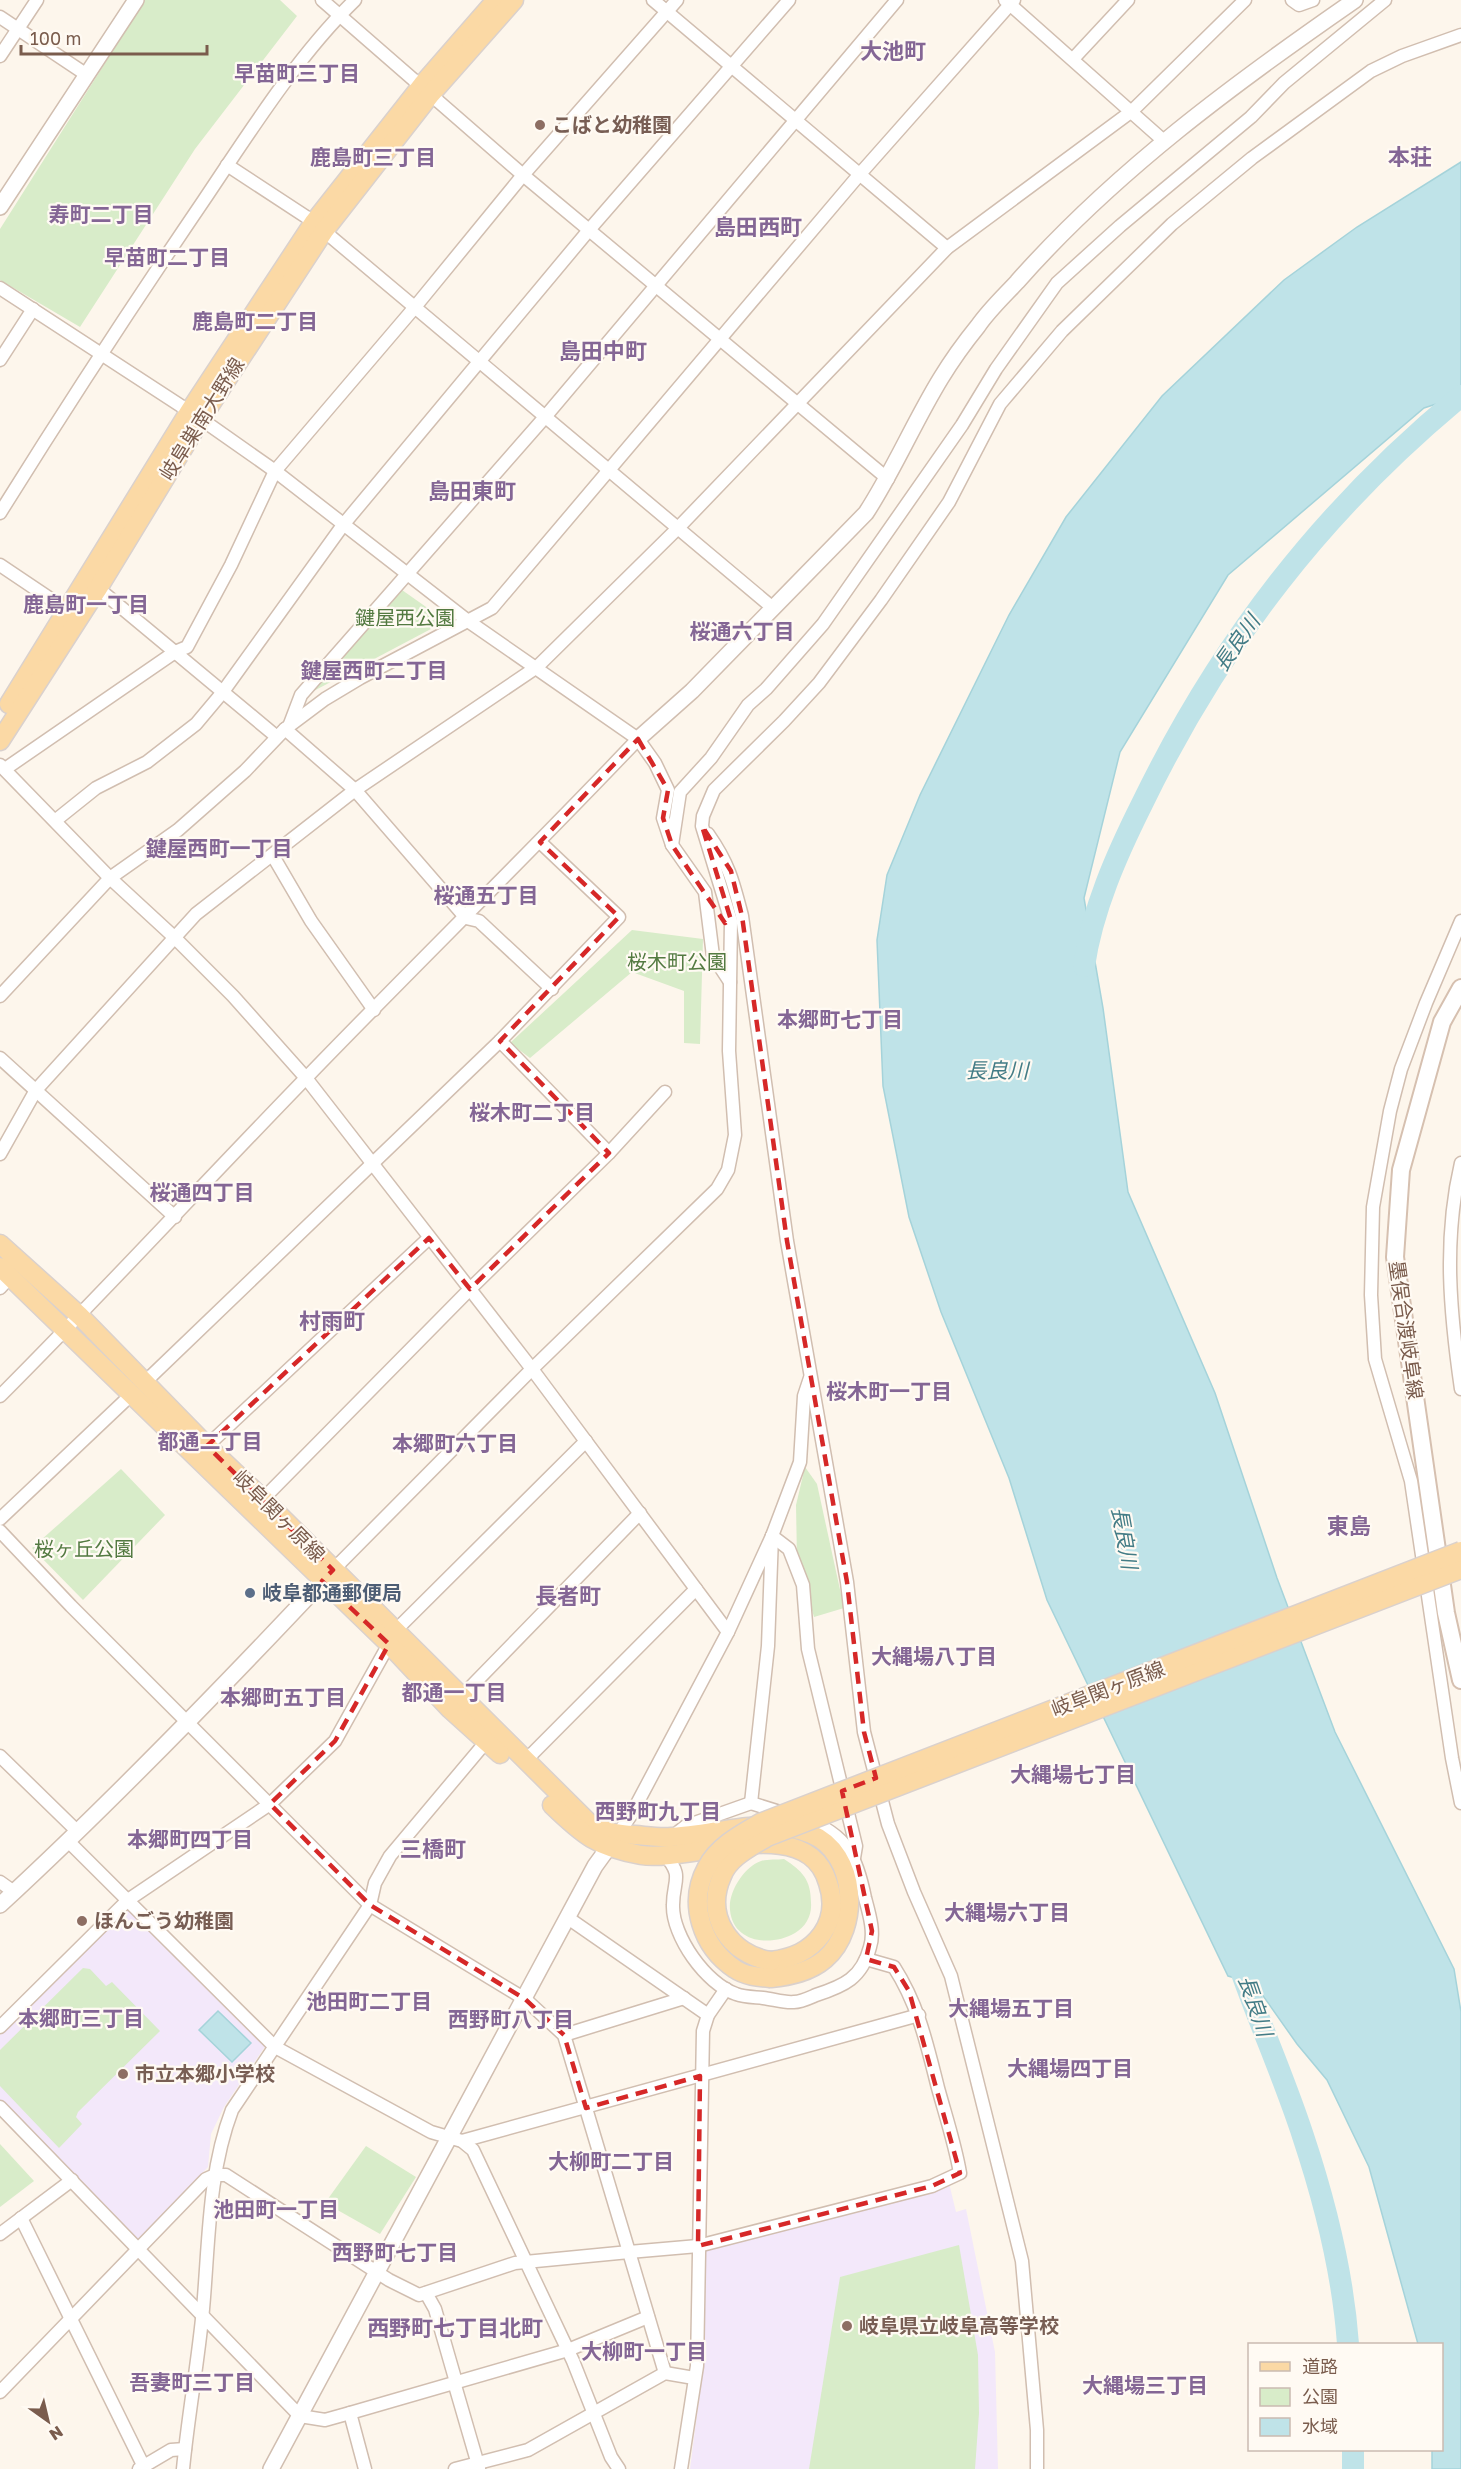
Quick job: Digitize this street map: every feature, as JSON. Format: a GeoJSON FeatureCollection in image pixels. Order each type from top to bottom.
{"type":"FeatureCollection","features":[{"type":"Feature","properties":{"kind":"main road","name":"岐阜巣南大野線"},"geometry":{"type":"LineString","coordinates":[[0,719],[67,610],[319,226],[496,0]]}},
{"type":"Feature","properties":{"kind":"main road","name":"岐阜巣南大野線"},"geometry":{"type":"LineString","coordinates":[[426,89],[514,0]]}},
{"type":"Feature","properties":{"kind":"main road","name":"岐阜巣南大野線"},"geometry":{"type":"LineString","coordinates":[[0,741],[97,590],[195,415]]}},
{"type":"Feature","properties":{"kind":"main road","name":"墨俣合渡岐阜線"},"geometry":{"type":"LineString","coordinates":[[1461,988],[1443,1022],[1401,1170],[1395,1257],[1446,1613],[1461,1680]]}},
{"type":"Feature","properties":{"kind":"main road","name":"岐阜関ヶ原線"},"geometry":{"type":"LineString","coordinates":[[0,1244],[80,1316],[138,1388],[392,1638],[461,1696],[491,1736],[579,1831],[592,1840],[614,1841],[671,1837],[749,1825],[784,1828],[811,1834],[833,1852],[849,1884],[849,1914],[846,1928],[826,1958],[809,1969],[788,1977],[737,1948],[724,1931],[717,1907],[722,1874],[734,1860],[767,1838],[1461,1569]]}},
{"type":"Feature","properties":{"kind":"main road","name":"岐阜関ヶ原線"},"geometry":{"type":"LineString","coordinates":[[3,1278],[207,1446],[263,1499],[328,1575]]}},
{"type":"Feature","properties":{"kind":"main road","name":"岐阜関ヶ原線"},"geometry":{"type":"LineString","coordinates":[[392,1638],[450,1709],[525,1761],[588,1822],[614,1841],[644,1855],[665,1855],[750,1843],[781,1845],[801,1850],[819,1864],[827,1880],[832,1900],[830,1921],[814,1944],[800,1954],[754,1976],[736,1970],[724,1960],[705,1935],[699,1920],[698,1904],[707,1867],[722,1848],[738,1835],[760,1822],[1461,1551]]}},
{"type":"Feature","properties":{"kind":"street"},"geometry":{"type":"LineString","coordinates":[[0,56],[37,0]]}},
{"type":"Feature","properties":{"kind":"street"},"geometry":{"type":"LineString","coordinates":[[0,207],[136,0]]}},
{"type":"Feature","properties":{"kind":"street"},"geometry":{"type":"LineString","coordinates":[[322,0],[523,175],[888,479]]}},
{"type":"Feature","properties":{"kind":"street"},"geometry":{"type":"LineString","coordinates":[[0,513],[100,353],[227,165],[316,42],[355,0]]}},
{"type":"Feature","properties":{"kind":"street"},"geometry":{"type":"LineString","coordinates":[[653,0],[947,248]]}},
{"type":"Feature","properties":{"kind":"street"},"geometry":{"type":"LineString","coordinates":[[677,0],[523,175],[415,307],[275,471],[231,565],[187,647],[175,652],[3,767],[110,878],[233,996],[306,1078],[532,1369],[728,1632]]}},
{"type":"Feature","properties":{"kind":"street"},"geometry":{"type":"LineString","coordinates":[[56,820],[96,788],[147,762],[196,724],[222,693],[343,525],[478,360],[789,0]]}},
{"type":"Feature","properties":{"kind":"street"},"geometry":{"type":"LineString","coordinates":[[284,730],[302,695],[545,417],[897,0]]}},
{"type":"Feature","properties":{"kind":"street"},"geometry":{"type":"LineString","coordinates":[[1073,59],[1128,0]]}},
{"type":"Feature","properties":{"kind":"street"},"geometry":{"type":"LineString","coordinates":[[0,1154],[36,1090],[196,914],[355,790],[537,667],[678,528],[947,248],[1132,111],[1245,0]]}},
{"type":"Feature","properties":{"kind":"street"},"geometry":{"type":"LineString","coordinates":[[1292,0],[1299,5],[1313,0]]}},
{"type":"Feature","properties":{"kind":"street"},"geometry":{"type":"LineString","coordinates":[[0,1396],[80,1316],[306,1078],[540,842],[638,739],[692,691],[866,513],[888,479],[941,377],[979,324],[1039,256],[1096,199],[1165,142],[1291,45],[1355,0]]}},
{"type":"Feature","properties":{"kind":"street"},"geometry":{"type":"LineString","coordinates":[[672,845],[680,792],[711,758],[748,705],[766,689],[823,624],[962,425],[996,369],[1057,284],[1120,226],[1251,117],[1284,84],[1385,0]]}},
{"type":"Feature","properties":{"kind":"street"},"geometry":{"type":"LineString","coordinates":[[0,996],[110,878],[178,830],[245,771],[284,730],[360,678],[492,608],[859,175],[1010,1],[1165,142]]}},
{"type":"Feature","properties":{"kind":"street"},"geometry":{"type":"LineString","coordinates":[[0,17],[87,75]]}},
{"type":"Feature","properties":{"kind":"street"},"geometry":{"type":"LineString","coordinates":[[0,1905],[73,1837],[532,1369],[717,1189],[728,1170],[735,1135],[729,1051],[731,921],[702,826],[703,816],[714,790],[819,683],[881,600],[949,502],[1000,404],[1062,331],[1172,224],[1252,158],[1371,71],[1402,56],[1461,36]]}},
{"type":"Feature","properties":{"kind":"street"},"geometry":{"type":"LineString","coordinates":[[227,165],[319,226],[773,608]]}},
{"type":"Feature","properties":{"kind":"street"},"geometry":{"type":"LineString","coordinates":[[0,288],[195,415],[275,471],[468,621],[638,739],[655,763],[668,789],[663,818],[672,845],[705,892],[713,956],[731,983]]}},
{"type":"Feature","properties":{"kind":"street"},"geometry":{"type":"LineString","coordinates":[[0,360],[33,309]]}},
{"type":"Feature","properties":{"kind":"street"},"geometry":{"type":"LineString","coordinates":[[0,564],[67,610]]}},
{"type":"Feature","properties":{"kind":"street"},"geometry":{"type":"LineString","coordinates":[[97,590],[105,594],[222,693],[284,730],[355,790],[465,918],[479,921],[552,989]]}},
{"type":"Feature","properties":{"kind":"street"},"geometry":{"type":"LineString","coordinates":[[702,826],[724,856],[731,871],[742,916],[788,1240],[847,1581],[864,1732],[888,1824],[914,1892],[951,1976],[1022,2261],[1037,2430],[1037,2469]]}},
{"type":"Feature","properties":{"kind":"street"},"geometry":{"type":"LineString","coordinates":[[0,1519],[500,1041],[619,917],[540,842]]}},
{"type":"Feature","properties":{"kind":"street"},"geometry":{"type":"LineString","coordinates":[[273,856],[311,921],[374,1010]]}},
{"type":"Feature","properties":{"kind":"street"},"geometry":{"type":"LineString","coordinates":[[1461,921],[1401,1069],[1390,1111],[1373,1207],[1371,1295],[1375,1359],[1411,1481],[1452,1758],[1461,1803]]}},
{"type":"Feature","properties":{"kind":"street"},"geometry":{"type":"LineString","coordinates":[[500,1041],[609,1153]]}},
{"type":"Feature","properties":{"kind":"street"},"geometry":{"type":"LineString","coordinates":[[0,1058],[175,1217]]}},
{"type":"Feature","properties":{"kind":"street"},"geometry":{"type":"LineString","coordinates":[[263,1499],[470,1289],[609,1153],[665,1092]]}},
{"type":"Feature","properties":{"kind":"street"},"geometry":{"type":"LineString","coordinates":[[1461,1163],[1451,1215],[1448,1268],[1461,1389]]}},
{"type":"Feature","properties":{"kind":"street"},"geometry":{"type":"LineString","coordinates":[[207,1446],[429,1239]]}},
{"type":"Feature","properties":{"kind":"street"},"geometry":{"type":"LineString","coordinates":[[271,2469],[377,2271],[456,2139],[525,1999],[595,1866],[631,1815],[728,1632],[772,1536],[800,1462],[804,1396],[810,1377]]}},
{"type":"Feature","properties":{"kind":"street"},"geometry":{"type":"LineString","coordinates":[[0,2027],[128,1900],[270,1804],[335,1741],[392,1638],[586,1441]]}},
{"type":"Feature","properties":{"kind":"street"},"geometry":{"type":"LineString","coordinates":[[461,1696],[640,1513]]}},
{"type":"Feature","properties":{"kind":"street"},"geometry":{"type":"LineString","coordinates":[[0,1531],[71,1606],[370,1905],[525,1999],[564,2035],[665,2373]]}},
{"type":"Feature","properties":{"kind":"street"},"geometry":{"type":"LineString","coordinates":[[751,1803],[768,1646],[772,1536]]}},
{"type":"Feature","properties":{"kind":"street"},"geometry":{"type":"LineString","coordinates":[[772,1536],[789,1549],[803,1585],[808,1649],[856,1846],[854,1858]]}},
{"type":"Feature","properties":{"kind":"street"},"geometry":{"type":"LineString","coordinates":[[525,1761],[696,1589]]}},
{"type":"Feature","properties":{"kind":"street"},"geometry":{"type":"LineString","coordinates":[[183,2469],[202,2316],[215,2175],[219,2147],[232,2110],[370,1905],[375,1883],[390,1856],[491,1736]]}},
{"type":"Feature","properties":{"kind":"street"},"geometry":{"type":"LineString","coordinates":[[0,1756],[128,1900],[275,2047],[431,2132],[456,2139],[473,2150],[567,2350],[610,2457],[619,2469]]}},
{"type":"Feature","properties":{"kind":"street"},"geometry":{"type":"LineString","coordinates":[[665,1855],[676,1867],[672,1907],[682,1939],[704,1973],[726,1989],[736,1994],[795,2002],[836,1989],[855,1978],[871,1946],[872,1932],[860,1869],[844,1842],[820,1825],[751,1803],[686,1826],[671,1837]]}},
{"type":"Feature","properties":{"kind":"street"},"geometry":{"type":"LineString","coordinates":[[0,1882],[14,1892]]}},
{"type":"Feature","properties":{"kind":"street"},"geometry":{"type":"LineString","coordinates":[[568,1918],[708,2015]]}},
{"type":"Feature","properties":{"kind":"street"},"geometry":{"type":"LineString","coordinates":[[0,2392],[206,2179],[215,2175],[226,2175],[419,2295],[525,2261],[698,2246],[932,2186],[960,2174],[953,2139],[919,2015],[909,1991],[894,1967],[866,1959]]}},
{"type":"Feature","properties":{"kind":"street"},"geometry":{"type":"LineString","coordinates":[[681,2469],[697,2356],[700,2076],[703,2031],[708,2015],[726,1989]]}},
{"type":"Feature","properties":{"kind":"street"},"geometry":{"type":"LineString","coordinates":[[564,2035],[684,1998]]}},
{"type":"Feature","properties":{"kind":"street"},"geometry":{"type":"LineString","coordinates":[[456,2139],[586,2108],[919,2015]]}},
{"type":"Feature","properties":{"kind":"street"},"geometry":{"type":"LineString","coordinates":[[0,2107],[300,2416],[325,2420],[350,2413],[567,2350],[648,2317]]}},
{"type":"Feature","properties":{"kind":"street"},"geometry":{"type":"LineString","coordinates":[[0,2234],[72,2180]]}},
{"type":"Feature","properties":{"kind":"street"},"geometry":{"type":"LineString","coordinates":[[21,2218],[143,2468],[171,2450],[185,2450]]}},
{"type":"Feature","properties":{"kind":"street"},"geometry":{"type":"LineString","coordinates":[[426,2293],[435,2309],[478,2465]]}},
{"type":"Feature","properties":{"kind":"street"},"geometry":{"type":"LineString","coordinates":[[455,2469],[478,2465],[528,2450],[665,2373],[694,2378]]}},
{"type":"Feature","properties":{"kind":"street"},"geometry":{"type":"LineString","coordinates":[[350,2413],[365,2469]]}},
{"type":"Feature","properties":{"kind":"street"},"geometry":{"type":"LineString","coordinates":[[1028,2469],[1037,2430]]}},
{"type":"Feature","properties":{"kind":"highlighted area"},"geometry":{"type":"Polygon","coordinates":[[[638,739],[668,790],[663,818],[672,845],[725,923],[731,920],[702,826],[731,871],[742,916],[787,1241],[847,1582],[864,1732],[876,1778],[842,1791],[872,1931],[866,1959],[894,1967],[909,1991],[960,2173],[932,2186],[698,2246],[700,2076],[586,2108],[564,2035],[525,1999],[370,1905],[270,1804],[335,1741],[389,1644],[322,1581],[333,1570],[207,1446],[429,1238],[470,1289],[609,1153],[500,1041],[619,917],[540,842],[638,739]]]}},
{"type":"Feature","properties":{"kind":"shaded area","name":"市立本郷小学校"},"geometry":{"type":"Polygon","coordinates":[[[125,1908],[132,1909],[266,2045],[224,2107],[211,2134],[208,2167],[138,2239],[133,2239],[0,2104],[0,2035],[125,1908]]]}},
{"type":"Feature","properties":{"kind":"shaded area","name":"岐阜県立岐阜高等学校"},"geometry":{"type":"Polygon","coordinates":[[[949,2183],[956,2212],[966,2209],[995,2352],[998,2469],[690,2469],[703,2367],[704,2253],[708,2247],[949,2183]]]}},
{"type":"Feature","properties":{"kind":"green space"},"geometry":{"type":"Polygon","coordinates":[[[145,0],[280,0],[297,16],[195,149],[80,327],[0,280],[0,229],[145,0]]]}},
{"type":"Feature","properties":{"kind":"green space","name":"鍵屋西公園"},"geometry":{"type":"Polygon","coordinates":[[[402,590],[446,621],[308,694],[402,590]]]}},
{"type":"Feature","properties":{"kind":"green space","name":"桜木町公園"},"geometry":{"type":"Polygon","coordinates":[[[632,930],[703,939],[700,1044],[684,1043],[684,991],[632,972],[530,1058],[510,1043],[632,930]]]}},
{"type":"Feature","properties":{"kind":"green space"},"geometry":{"type":"Polygon","coordinates":[[[805,1467],[817,1484],[844,1608],[814,1617],[797,1559],[796,1505],[805,1467]]]}},
{"type":"Feature","properties":{"kind":"green space","name":"桜ヶ丘公園"},"geometry":{"type":"Polygon","coordinates":[[[121,1469],[165,1515],[83,1600],[32,1548],[121,1469]]]}},
{"type":"Feature","properties":{"kind":"green space"},"geometry":{"type":"Polygon","coordinates":[[[784,1859],[804,1876],[807,1882],[811,1895],[810,1912],[802,1927],[795,1933],[775,1940],[755,1939],[738,1929],[733,1921],[730,1903],[734,1888],[743,1874],[755,1864],[763,1860],[784,1859]]]}},
{"type":"Feature","properties":{"kind":"green space"},"geometry":{"type":"Polygon","coordinates":[[[83,1968],[90,1969],[106,1986],[112,1982],[160,2031],[78,2112],[76,2117],[82,2124],[59,2148],[0,2086],[0,2050],[83,1968]]]}},
{"type":"Feature","properties":{"kind":"green space"},"geometry":{"type":"Polygon","coordinates":[[[0,2144],[34,2181],[0,2207],[0,2144]]]}},
{"type":"Feature","properties":{"kind":"green space"},"geometry":{"type":"Polygon","coordinates":[[[366,2146],[416,2177],[380,2234],[325,2203],[366,2146]]]}},
{"type":"Feature","properties":{"kind":"green space"},"geometry":{"type":"Polygon","coordinates":[[[959,2245],[978,2355],[979,2413],[975,2469],[809,2469],[840,2277],[959,2245]]]}},
{"type":"Feature","properties":{"kind":"water","name":"長良川"},"geometry":{"type":"Polygon","coordinates":[[[1461,162],[1461,396],[1424,408],[1228,575],[1120,752],[1084,898],[1103,1008],[1128,1192],[1215,1393],[1277,1578],[1335,1732],[1454,1969],[1461,2012],[1461,2469],[1432,2469],[1432,2451],[1443,2451],[1443,2343],[1418,2343],[1369,2167],[1327,2080],[1297,2044],[1254,1983],[1228,1976],[1047,1600],[1009,1478],[941,1312],[909,1217],[883,1086],[877,940],[887,875],[920,795],[1009,615],[1066,517],[1162,396],[1284,280],[1357,227],[1461,162]]]}},
{"type":"Feature","properties":{"kind":"water"},"geometry":{"type":"Polygon","coordinates":[[[218,2011],[251,2043],[232,2062],[199,2030],[218,2011]]]}},
{"type":"Feature","properties":{"kind":"waterway","name":"長良川"},"geometry":{"type":"LineString","coordinates":[[1084,966],[1099,903],[1115,862],[1172,745],[1205,688],[1279,582],[1320,533],[1364,485],[1461,396]]}},
{"type":"Feature","properties":{"kind":"waterway","name":"長良川"},"geometry":{"type":"LineString","coordinates":[[1235,1953],[1295,2113],[1319,2186],[1342,2291],[1348,2343]]}},
{"type":"Feature","properties":{"kind":"waterway","name":"長良川"},"geometry":{"type":"LineString","coordinates":[[1353,2451],[1353,2469]]}},
{"type":"Feature","properties":{"kind":"place","name":"こばと幼稚園"},"geometry":{"type":"Point","coordinates":[540,125]}},
{"type":"Feature","properties":{"kind":"place","name":"岐阜都通郵便局"},"geometry":{"type":"Point","coordinates":[250,1593]}},
{"type":"Feature","properties":{"kind":"place","name":"ほんごう幼稚園"},"geometry":{"type":"Point","coordinates":[82,1921]}},
{"type":"Feature","properties":{"kind":"place","name":"市立本郷小学校"},"geometry":{"type":"Point","coordinates":[123,2074]}},
{"type":"Feature","properties":{"kind":"place","name":"岐阜県立岐阜高等学校"},"geometry":{"type":"Point","coordinates":[847,2326]}},
{"type":"Feature","properties":{"kind":"district","name":"大池町"},"geometry":{"type":"Point","coordinates":[893,51]}},
{"type":"Feature","properties":{"kind":"district","name":"早苗町三丁目"},"geometry":{"type":"Point","coordinates":[297,74]}},
{"type":"Feature","properties":{"kind":"district","name":"本荘"},"geometry":{"type":"Point","coordinates":[1410,157]}},
{"type":"Feature","properties":{"kind":"district","name":"鹿島町三丁目"},"geometry":{"type":"Point","coordinates":[373,158]}},
{"type":"Feature","properties":{"kind":"district","name":"寿町二丁目"},"geometry":{"type":"Point","coordinates":[101,215]}},
{"type":"Feature","properties":{"kind":"district","name":"島田西町"},"geometry":{"type":"Point","coordinates":[758,227]}},
{"type":"Feature","properties":{"kind":"district","name":"早苗町二丁目"},"geometry":{"type":"Point","coordinates":[167,258]}},
{"type":"Feature","properties":{"kind":"district","name":"鹿島町二丁目"},"geometry":{"type":"Point","coordinates":[255,322]}},
{"type":"Feature","properties":{"kind":"district","name":"島田中町"},"geometry":{"type":"Point","coordinates":[603,351]}},
{"type":"Feature","properties":{"kind":"district","name":"島田東町"},"geometry":{"type":"Point","coordinates":[472,491]}},
{"type":"Feature","properties":{"kind":"district","name":"鹿島町一丁目"},"geometry":{"type":"Point","coordinates":[86,605]}},
{"type":"Feature","properties":{"kind":"district","name":"桜通六丁目"},"geometry":{"type":"Point","coordinates":[742,632]}},
{"type":"Feature","properties":{"kind":"district","name":"鍵屋西町二丁目"},"geometry":{"type":"Point","coordinates":[374,671]}},
{"type":"Feature","properties":{"kind":"district","name":"鍵屋西町一丁目"},"geometry":{"type":"Point","coordinates":[219,849]}},
{"type":"Feature","properties":{"kind":"district","name":"桜通五丁目"},"geometry":{"type":"Point","coordinates":[486,896]}},
{"type":"Feature","properties":{"kind":"district","name":"本郷町七丁目"},"geometry":{"type":"Point","coordinates":[840,1020]}},
{"type":"Feature","properties":{"kind":"district","name":"桜木町二丁目"},"geometry":{"type":"Point","coordinates":[532,1113]}},
{"type":"Feature","properties":{"kind":"district","name":"桜通四丁目"},"geometry":{"type":"Point","coordinates":[202,1193]}},
{"type":"Feature","properties":{"kind":"district","name":"村雨町"},"geometry":{"type":"Point","coordinates":[332,1321]}},
{"type":"Feature","properties":{"kind":"district","name":"桜木町一丁目"},"geometry":{"type":"Point","coordinates":[889,1392]}},
{"type":"Feature","properties":{"kind":"district","name":"都通二丁目"},"geometry":{"type":"Point","coordinates":[210,1442]}},
{"type":"Feature","properties":{"kind":"district","name":"本郷町六丁目"},"geometry":{"type":"Point","coordinates":[455,1444]}},
{"type":"Feature","properties":{"kind":"district","name":"東島"},"geometry":{"type":"Point","coordinates":[1349,1526]}},
{"type":"Feature","properties":{"kind":"district","name":"長者町"},"geometry":{"type":"Point","coordinates":[568,1596]}},
{"type":"Feature","properties":{"kind":"district","name":"大縄場八丁目"},"geometry":{"type":"Point","coordinates":[934,1657]}},
{"type":"Feature","properties":{"kind":"district","name":"都通一丁目"},"geometry":{"type":"Point","coordinates":[454,1693]}},
{"type":"Feature","properties":{"kind":"district","name":"本郷町五丁目"},"geometry":{"type":"Point","coordinates":[283,1698]}},
{"type":"Feature","properties":{"kind":"district","name":"大縄場七丁目"},"geometry":{"type":"Point","coordinates":[1073,1775]}},
{"type":"Feature","properties":{"kind":"district","name":"西野町九丁目"},"geometry":{"type":"Point","coordinates":[658,1812]}},
{"type":"Feature","properties":{"kind":"district","name":"本郷町四丁目"},"geometry":{"type":"Point","coordinates":[190,1840]}},
{"type":"Feature","properties":{"kind":"district","name":"三橋町"},"geometry":{"type":"Point","coordinates":[433,1849]}},
{"type":"Feature","properties":{"kind":"district","name":"大縄場六丁目"},"geometry":{"type":"Point","coordinates":[1007,1913]}},
{"type":"Feature","properties":{"kind":"district","name":"池田町二丁目"},"geometry":{"type":"Point","coordinates":[369,2002]}},
{"type":"Feature","properties":{"kind":"district","name":"大縄場五丁目"},"geometry":{"type":"Point","coordinates":[1011,2009]}},
{"type":"Feature","properties":{"kind":"district","name":"本郷町三丁目"},"geometry":{"type":"Point","coordinates":[81,2019]}},
{"type":"Feature","properties":{"kind":"district","name":"西野町八丁目"},"geometry":{"type":"Point","coordinates":[511,2020]}},
{"type":"Feature","properties":{"kind":"district","name":"大縄場四丁目"},"geometry":{"type":"Point","coordinates":[1070,2069]}},
{"type":"Feature","properties":{"kind":"district","name":"大柳町二丁目"},"geometry":{"type":"Point","coordinates":[611,2162]}},
{"type":"Feature","properties":{"kind":"district","name":"池田町一丁目"},"geometry":{"type":"Point","coordinates":[276,2210]}},
{"type":"Feature","properties":{"kind":"district","name":"西野町七丁目"},"geometry":{"type":"Point","coordinates":[395,2253]}},
{"type":"Feature","properties":{"kind":"district","name":"西野町七丁目北町"},"geometry":{"type":"Point","coordinates":[455,2328]}},
{"type":"Feature","properties":{"kind":"district","name":"大柳町一丁目"},"geometry":{"type":"Point","coordinates":[644,2352]}},
{"type":"Feature","properties":{"kind":"district","name":"吾妻町三丁目"},"geometry":{"type":"Point","coordinates":[192,2383]}},
{"type":"Feature","properties":{"kind":"district","name":"大縄場三丁目"},"geometry":{"type":"Point","coordinates":[1145,2386]}}]}
